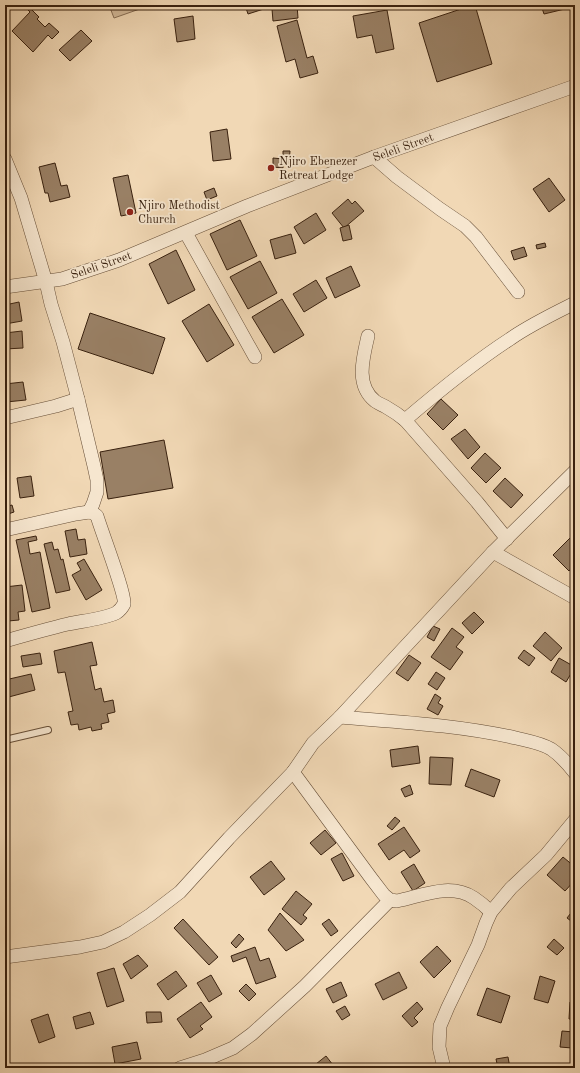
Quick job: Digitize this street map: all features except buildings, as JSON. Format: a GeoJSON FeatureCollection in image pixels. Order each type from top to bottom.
{"type":"FeatureCollection","features":[{"type":"Feature","properties":{"kind":"street","name":"Seleli Street"},"geometry":{"type":"LineString","coordinates":[[5,287],[62,279],[119,260],[247,206],[374,157],[575,86]]}},
{"type":"Feature","properties":{"kind":"street"},"geometry":{"type":"LineString","coordinates":[[374,157],[397,177],[465,226],[518,292]]}},
{"type":"Feature","properties":{"kind":"street"},"geometry":{"type":"LineString","coordinates":[[5,159],[21,198],[78,399],[97,480],[97,492],[94,504],[89,512]]}},
{"type":"Feature","properties":{"kind":"street"},"geometry":{"type":"LineString","coordinates":[[186,233],[255,357]]}},
{"type":"Feature","properties":{"kind":"street"},"geometry":{"type":"LineString","coordinates":[[405,420],[438,392],[511,338],[575,304]]}},
{"type":"Feature","properties":{"kind":"street"},"geometry":{"type":"LineString","coordinates":[[368,336],[362,364],[362,380],[368,394],[405,420],[477,502],[507,539]]}},
{"type":"Feature","properties":{"kind":"street"},"geometry":{"type":"LineString","coordinates":[[5,418],[56,406],[78,399]]}},
{"type":"Feature","properties":{"kind":"street"},"geometry":{"type":"LineString","coordinates":[[5,957],[80,947],[103,942],[124,932],[150,916],[180,892],[293,772],[313,743],[340,717],[493,552],[575,471]]}},
{"type":"Feature","properties":{"kind":"street"},"geometry":{"type":"LineString","coordinates":[[5,530],[76,514],[89,512],[93,514],[96,516],[124,600],[124,605],[116,613],[5,641]]}},
{"type":"Feature","properties":{"kind":"street"},"geometry":{"type":"LineString","coordinates":[[493,552],[575,598]]}},
{"type":"Feature","properties":{"kind":"street"},"geometry":{"type":"LineString","coordinates":[[340,717],[449,726],[519,739],[544,745],[552,749],[575,773]]}},
{"type":"Feature","properties":{"kind":"street"},"geometry":{"type":"LineString","coordinates":[[293,772],[370,878],[390,900],[397,901],[439,890],[456,891],[472,897],[491,912]]}},
{"type":"Feature","properties":{"kind":"street"},"geometry":{"type":"LineString","coordinates":[[444,1068],[438,1047],[440,1026],[478,945],[491,912],[511,888],[546,856],[575,820]]}},
{"type":"Feature","properties":{"kind":"street"},"geometry":{"type":"LineString","coordinates":[[180,1068],[205,1060],[233,1048],[252,1034],[305,986],[390,900]]}},
{"type":"Feature","properties":{"kind":"lane"},"geometry":{"type":"LineString","coordinates":[[5,740],[48,730]]}},
{"type":"Feature","properties":{"kind":"shaded area"},"geometry":{"type":"Polygon","coordinates":[[[109,5],[151,5],[114,18],[109,5]]]}},
{"type":"Feature","properties":{"kind":"place","name":"Njiro Ebenezer Retreat Lodge"},"geometry":{"type":"Point","coordinates":[271,168]}},
{"type":"Feature","properties":{"kind":"place","name":"Njiro Methodist Church"},"geometry":{"type":"Point","coordinates":[130,212]}}]}
